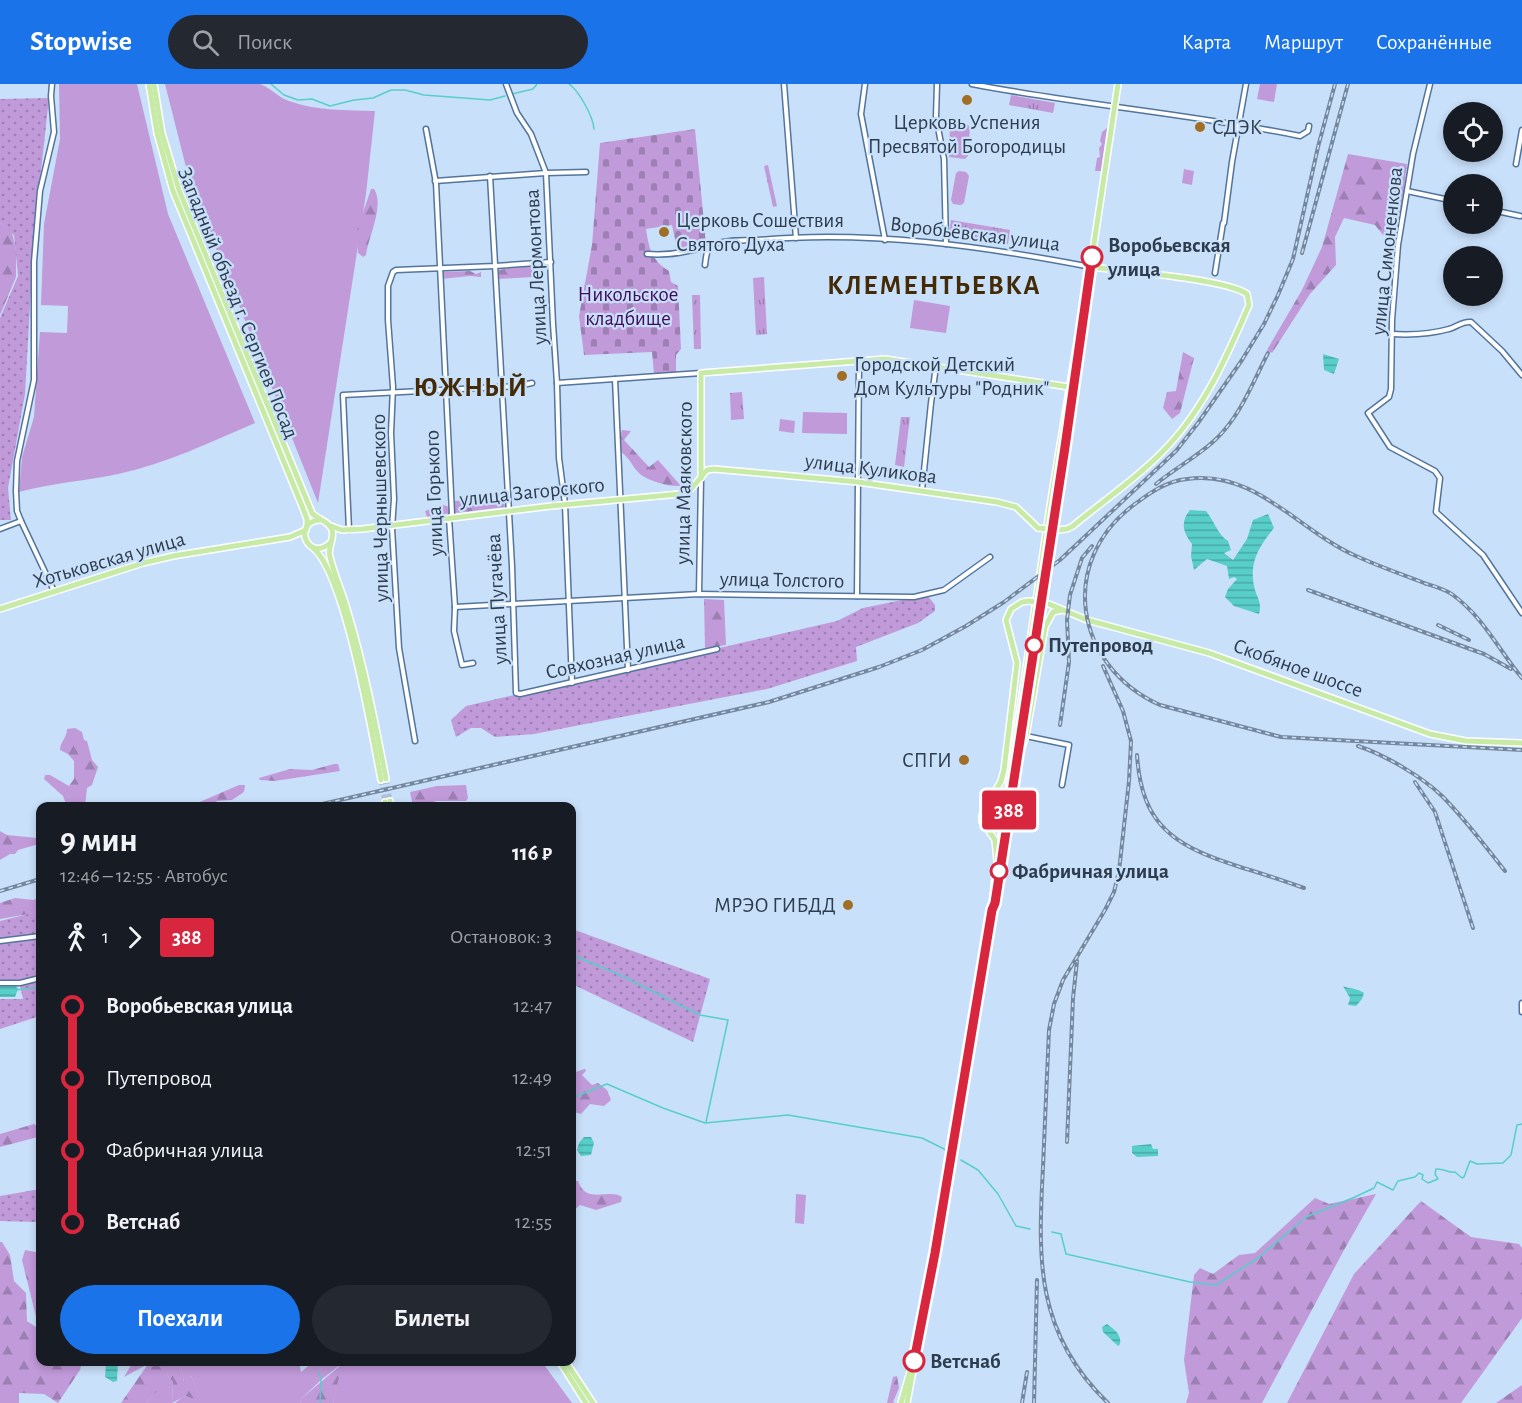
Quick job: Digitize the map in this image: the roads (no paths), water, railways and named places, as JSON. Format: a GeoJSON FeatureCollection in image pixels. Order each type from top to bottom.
{"type":"FeatureCollection","features":[{"type":"Feature","properties":{"kind":"main road"},"geometry":{"type":"LineString","coordinates":[[907,1403],[995,903],[1005,806],[1118,84]]}},
{"type":"Feature","properties":{"kind":"main road","name":"Западный объезд г. Сергиев Посад"},"geometry":{"type":"LineString","coordinates":[[152,86],[162,133],[179,190],[312,513],[322,521]]}},
{"type":"Feature","properties":{"kind":"main road","name":"Западный объезд г. Сергиев Посад"},"geometry":{"type":"LineString","coordinates":[[152,86],[162,156],[173,191],[306,515],[306,529]]}},
{"type":"Feature","properties":{"kind":"main road"},"geometry":{"type":"LineString","coordinates":[[992,910],[997,861],[1014,778],[1069,387],[1090,267]]}},
{"type":"Feature","properties":{"kind":"main road","name":"Воробьёвская улица"},"geometry":{"type":"LineString","coordinates":[[1036,526],[1057,530],[1072,526],[1166,448],[1204,398],[1250,305],[1249,299],[1242,291],[1211,283],[1090,267]]}},
{"type":"Feature","properties":{"kind":"main road"},"geometry":{"type":"LineString","coordinates":[[701,373],[885,359],[1069,387]]}},
{"type":"Feature","properties":{"kind":"main road","name":"улица Маяковского"},"geometry":{"type":"LineString","coordinates":[[700,479],[701,373]]}},
{"type":"Feature","properties":{"kind":"main road","name":"улица Куликова"},"geometry":{"type":"LineString","coordinates":[[700,479],[707,470],[714,469],[920,490],[1007,504],[1016,507],[1036,526]]}},
{"type":"Feature","properties":{"kind":"main road","name":"улица Загорского"},"geometry":{"type":"LineString","coordinates":[[362,529],[507,510],[680,494],[692,489],[700,479]]}},
{"type":"Feature","properties":{"kind":"main road"},"geometry":{"type":"LineString","coordinates":[[264,540],[292,536],[306,529],[312,522],[322,521],[339,530],[362,529]]}},
{"type":"Feature","properties":{"kind":"main road"},"geometry":{"type":"LineString","coordinates":[[264,540],[306,541],[325,560],[342,610],[360,677],[383,779],[366,676],[347,608],[330,559],[333,531],[330,525]]}},
{"type":"Feature","properties":{"kind":"main road"},"geometry":{"type":"LineString","coordinates":[[306,529],[306,541]]}},
{"type":"Feature","properties":{"kind":"main road"},"geometry":{"type":"LineString","coordinates":[[313,548],[323,548],[340,534],[362,529]]}},
{"type":"Feature","properties":{"kind":"main road","name":"Хотьковская улица"},"geometry":{"type":"LineString","coordinates":[[0,609],[125,568],[173,555],[264,540]]}},
{"type":"Feature","properties":{"kind":"main road","name":"Скобяное шоссе"},"geometry":{"type":"LineString","coordinates":[[982,821],[982,815],[1001,781],[1004,770],[1017,675],[1016,654],[1006,627],[1006,620],[1011,609],[1022,602],[1049,604],[1104,625],[1209,653],[1430,734],[1466,741],[1522,743]]}},
{"type":"Feature","properties":{"kind":"main road"},"geometry":{"type":"LineString","coordinates":[[1014,778],[1026,736],[1045,627],[1053,612],[1065,610]]}},
{"type":"Feature","properties":{"kind":"main road"},"geometry":{"type":"LineString","coordinates":[[982,821],[988,826],[997,826],[1005,806]]}},
{"type":"Feature","properties":{"kind":"main road"},"geometry":{"type":"LineString","coordinates":[[982,821],[990,830],[1004,828]]}},
{"type":"Feature","properties":{"kind":"main road"},"geometry":{"type":"LineString","coordinates":[[982,821],[995,840],[997,861]]}},
{"type":"Feature","properties":{"kind":"main road"},"geometry":{"type":"LineString","coordinates":[[901,1403],[907,1377],[914,1361]]}},
{"type":"Feature","properties":{"kind":"main road"},"geometry":{"type":"LineString","coordinates":[[563,1366],[586,1403]]}},
{"type":"Feature","properties":{"kind":"main road"},"geometry":{"type":"LineString","coordinates":[[569,1366],[593,1403]]}},
{"type":"Feature","properties":{"kind":"street"},"geometry":{"type":"LineString","coordinates":[[52,84],[54,132],[40,191],[35,242],[34,380],[17,461],[15,491],[17,511],[54,591]]}},
{"type":"Feature","properties":{"kind":"street","name":"улица Лермонтова"},"geometry":{"type":"LineString","coordinates":[[507,84],[511,99],[535,143],[546,173],[559,458],[565,504],[572,683]]}},
{"type":"Feature","properties":{"kind":"street"},"geometry":{"type":"LineString","coordinates":[[784,84],[796,238]]}},
{"type":"Feature","properties":{"kind":"street"},"geometry":{"type":"LineString","coordinates":[[865,84],[861,114],[885,240]]}},
{"type":"Feature","properties":{"kind":"street"},"geometry":{"type":"LineString","coordinates":[[937,84],[936,117],[944,159],[946,244]]}},
{"type":"Feature","properties":{"kind":"street"},"geometry":{"type":"LineString","coordinates":[[972,84],[1300,136],[1308,131],[1309,126]]}},
{"type":"Feature","properties":{"kind":"street"},"geometry":{"type":"LineString","coordinates":[[1215,273],[1246,84]]}},
{"type":"Feature","properties":{"kind":"street","name":"улица Симоненкова"},"geometry":{"type":"LineString","coordinates":[[1430,84],[1413,154],[1398,244],[1391,389],[1389,397],[1368,413],[1390,447],[1435,471],[1440,477],[1436,512],[1483,555],[1522,613]]}},
{"type":"Feature","properties":{"kind":"street","name":"улица Горького"},"geometry":{"type":"LineString","coordinates":[[426,129],[435,181],[452,514],[449,518],[455,607],[454,631],[462,664],[473,663]]}},
{"type":"Feature","properties":{"kind":"street"},"geometry":{"type":"LineString","coordinates":[[1516,164],[1522,130]]}},
{"type":"Feature","properties":{"kind":"street"},"geometry":{"type":"LineString","coordinates":[[435,181],[586,172]]}},
{"type":"Feature","properties":{"kind":"street","name":"улица Пугачёва"},"geometry":{"type":"LineString","coordinates":[[490,176],[516,693],[520,694]]}},
{"type":"Feature","properties":{"kind":"street"},"geometry":{"type":"LineString","coordinates":[[1407,191],[1443,199]]}},
{"type":"Feature","properties":{"kind":"street"},"geometry":{"type":"LineString","coordinates":[[1503,212],[1520,216]]}},
{"type":"Feature","properties":{"kind":"street","name":"Воробьёвская улица"},"geometry":{"type":"LineString","coordinates":[[647,254],[660,255],[689,251],[702,247],[708,248],[720,243],[847,236],[946,244],[1008,252],[1090,267]]}},
{"type":"Feature","properties":{"kind":"street"},"geometry":{"type":"LineString","coordinates":[[705,265],[708,248]]}},
{"type":"Feature","properties":{"kind":"street"},"geometry":{"type":"LineString","coordinates":[[439,269],[551,262]]}},
{"type":"Feature","properties":{"kind":"street","name":"улица Чернышевского"},"geometry":{"type":"LineString","coordinates":[[415,741],[399,648],[392,525],[394,499],[391,433],[393,392],[388,286],[391,274],[396,270],[439,269]]}},
{"type":"Feature","properties":{"kind":"street"},"geometry":{"type":"LineString","coordinates":[[1392,334],[1435,332],[1451,329],[1467,321],[1471,322],[1502,351],[1522,375]]}},
{"type":"Feature","properties":{"kind":"street"},"geometry":{"type":"LineString","coordinates":[[857,596],[859,362]]}},
{"type":"Feature","properties":{"kind":"street"},"geometry":{"type":"LineString","coordinates":[[920,490],[936,366]]}},
{"type":"Feature","properties":{"kind":"street"},"geometry":{"type":"LineString","coordinates":[[557,383],[701,373]]}},
{"type":"Feature","properties":{"kind":"street"},"geometry":{"type":"LineString","coordinates":[[615,379],[628,670]]}},
{"type":"Feature","properties":{"kind":"street"},"geometry":{"type":"LineString","coordinates":[[349,530],[343,395],[501,387],[532,383]]}},
{"type":"Feature","properties":{"kind":"street","name":"улица Маяковского"},"geometry":{"type":"LineString","coordinates":[[699,594],[700,479]]}},
{"type":"Feature","properties":{"kind":"street"},"geometry":{"type":"LineString","coordinates":[[0,529],[21,521]]}},
{"type":"Feature","properties":{"kind":"street","name":"улица Толстого"},"geometry":{"type":"LineString","coordinates":[[455,607],[699,594],[914,597],[944,590],[990,557]]}},
{"type":"Feature","properties":{"kind":"street","name":"Совхозная улица"},"geometry":{"type":"LineString","coordinates":[[520,694],[717,649]]}},
{"type":"Feature","properties":{"kind":"street"},"geometry":{"type":"LineString","coordinates":[[1026,736],[1069,745],[1062,785]]}},
{"type":"Feature","properties":{"kind":"street"},"geometry":{"type":"LineString","coordinates":[[0,941],[36,936]]}},
{"type":"Feature","properties":{"kind":"street"},"geometry":{"type":"LineString","coordinates":[[0,983],[20,983],[36,979]]}},
{"type":"Feature","properties":{"kind":"street"},"geometry":{"type":"LineString","coordinates":[[1522,1003],[1522,1012]]}},
{"type":"Feature","properties":{"kind":"waterway"},"geometry":{"type":"LineString","coordinates":[[271,84],[284,95],[298,100],[312,99],[330,106],[373,98],[391,90],[490,100],[505,96]]}},
{"type":"Feature","properties":{"kind":"waterway"},"geometry":{"type":"LineString","coordinates":[[512,94],[533,89],[537,84]]}},
{"type":"Feature","properties":{"kind":"waterway"},"geometry":{"type":"LineString","coordinates":[[569,84],[585,104],[594,129]]}},
{"type":"Feature","properties":{"kind":"waterway"},"geometry":{"type":"LineString","coordinates":[[576,957],[618,974],[700,1015],[728,1020],[706,1122]]}},
{"type":"Feature","properties":{"kind":"waterway"},"geometry":{"type":"LineString","coordinates":[[16,990],[36,988]]}},
{"type":"Feature","properties":{"kind":"waterway"},"geometry":{"type":"LineString","coordinates":[[576,1096],[607,1084],[705,1123],[788,1115],[922,1138],[946,1150]]}},
{"type":"Feature","properties":{"kind":"waterway"},"geometry":{"type":"LineString","coordinates":[[1052,1232],[1061,1234],[1066,1254],[1190,1282],[1216,1285],[1258,1258],[1306,1217],[1374,1188],[1377,1182],[1393,1190],[1398,1181],[1415,1177],[1419,1173],[1428,1183],[1438,1179],[1435,1174],[1436,1169],[1455,1172],[1462,1178],[1470,1161],[1477,1164],[1503,1163],[1511,1155],[1517,1125],[1522,1124]]}},
{"type":"Feature","properties":{"kind":"waterway"},"geometry":{"type":"LineString","coordinates":[[961,1160],[978,1170],[998,1194],[1016,1226],[1030,1229]]}},
{"type":"Feature","properties":{"kind":"waterway"},"geometry":{"type":"LineString","coordinates":[[319,1372],[320,1403]]}},
{"type":"Feature","properties":{"kind":"tunnel"},"geometry":{"type":"LineString","coordinates":[[386,779],[390,801]]}},
{"type":"Feature","properties":{"kind":"tunnel"},"geometry":{"type":"LineString","coordinates":[[381,780],[385,802]]}},
{"type":"Feature","properties":{"kind":"railway"},"geometry":{"type":"LineString","coordinates":[[331,802],[769,702],[879,667],[922,650],[1004,602],[1060,560],[1176,451],[1242,360],[1264,324],[1293,259],[1318,147],[1335,84]]}},
{"type":"Feature","properties":{"kind":"railway"},"geometry":{"type":"LineString","coordinates":[[1302,253],[1348,84]]}},
{"type":"Feature","properties":{"kind":"railway"},"geometry":{"type":"LineString","coordinates":[[1156,484],[1201,452],[1224,431],[1245,399],[1268,353]]}},
{"type":"Feature","properties":{"kind":"railway"},"geometry":{"type":"LineString","coordinates":[[1522,678],[1482,624],[1453,595],[1443,589],[1356,556],[1335,545],[1276,504],[1234,483],[1211,478],[1187,479],[1166,485],[1147,495],[1110,527],[1094,554],[1086,582],[1086,611],[1094,639],[1109,665],[1131,688],[1160,705],[1281,737],[1522,750]]}},
{"type":"Feature","properties":{"kind":"railway"},"geometry":{"type":"LineString","coordinates":[[1060,725],[1069,662],[1067,620],[1070,595],[1082,558],[1092,546]]}},
{"type":"Feature","properties":{"kind":"railway"},"geometry":{"type":"LineString","coordinates":[[1308,590],[1484,654],[1511,669]]}},
{"type":"Feature","properties":{"kind":"railway"},"geometry":{"type":"LineString","coordinates":[[1438,625],[1469,640]]}},
{"type":"Feature","properties":{"kind":"railway"},"geometry":{"type":"LineString","coordinates":[[1103,666],[1123,711],[1131,741],[1129,781],[1119,871],[1114,892],[1063,980],[1054,1004],[1049,1030],[1041,1233],[1046,1293],[1054,1322],[1066,1350],[1084,1377],[1108,1403]]}},
{"type":"Feature","properties":{"kind":"railway"},"geometry":{"type":"LineString","coordinates":[[1358,746],[1402,767],[1433,788],[1459,814],[1505,871]]}},
{"type":"Feature","properties":{"kind":"railway"},"geometry":{"type":"LineString","coordinates":[[1137,755],[1146,800],[1162,827],[1173,837],[1214,858],[1304,888]]}},
{"type":"Feature","properties":{"kind":"railway"},"geometry":{"type":"LineString","coordinates":[[1415,782],[1435,812],[1473,928]]}},
{"type":"Feature","properties":{"kind":"railway"},"geometry":{"type":"LineString","coordinates":[[0,891],[36,880]]}},
{"type":"Feature","properties":{"kind":"railway"},"geometry":{"type":"LineString","coordinates":[[1067,1142],[1073,998],[1077,961]]}},
{"type":"Feature","properties":{"kind":"railway"},"geometry":{"type":"LineString","coordinates":[[1034,1403],[1037,1280]]}},
{"type":"Feature","properties":{"kind":"railway"},"geometry":{"type":"LineString","coordinates":[[1022,1403],[1027,1372]]}},
{"type":"Feature","properties":{"kind":"place","name":"Церковь Успения Пресвятой Богородицы"},"geometry":{"type":"Point","coordinates":[967,100]}},
{"type":"Feature","properties":{"kind":"place","name":"СДЭК"},"geometry":{"type":"Point","coordinates":[1200,127]}},
{"type":"Feature","properties":{"kind":"place","name":"Церковь Сошествия Святого Духа"},"geometry":{"type":"Point","coordinates":[664,232]}},
{"type":"Feature","properties":{"kind":"place","name":"Воробьевская улица"},"geometry":{"type":"Point","coordinates":[1092,257]}},
{"type":"Feature","properties":{"kind":"place","name":"Городской Детский Дом Культуры \"Родник\""},"geometry":{"type":"Point","coordinates":[842,376]}},
{"type":"Feature","properties":{"kind":"place","name":"Путепровод"},"geometry":{"type":"Point","coordinates":[1034,645]}},
{"type":"Feature","properties":{"kind":"place","name":"СПГИ"},"geometry":{"type":"Point","coordinates":[964,760]}},
{"type":"Feature","properties":{"kind":"place","name":"Фабричная улица"},"geometry":{"type":"Point","coordinates":[999,871]}},
{"type":"Feature","properties":{"kind":"place","name":"МРЭО ГИБДД"},"geometry":{"type":"Point","coordinates":[848,905]}},
{"type":"Feature","properties":{"kind":"place","name":"Ветснаб"},"geometry":{"type":"Point","coordinates":[914,1361]}},
{"type":"Feature","properties":{"kind":"district","name":"КЛЕМЕНТЬЕВКА"},"geometry":{"type":"Point","coordinates":[934,285]}},
{"type":"Feature","properties":{"kind":"district","name":"ЮЖНЫЙ"},"geometry":{"type":"Point","coordinates":[471,387]}},
{"type":"Feature","properties":{"kind":"park label","name":"Никольское кладбище"},"geometry":{"type":"Point","coordinates":[628,306]}}]}
